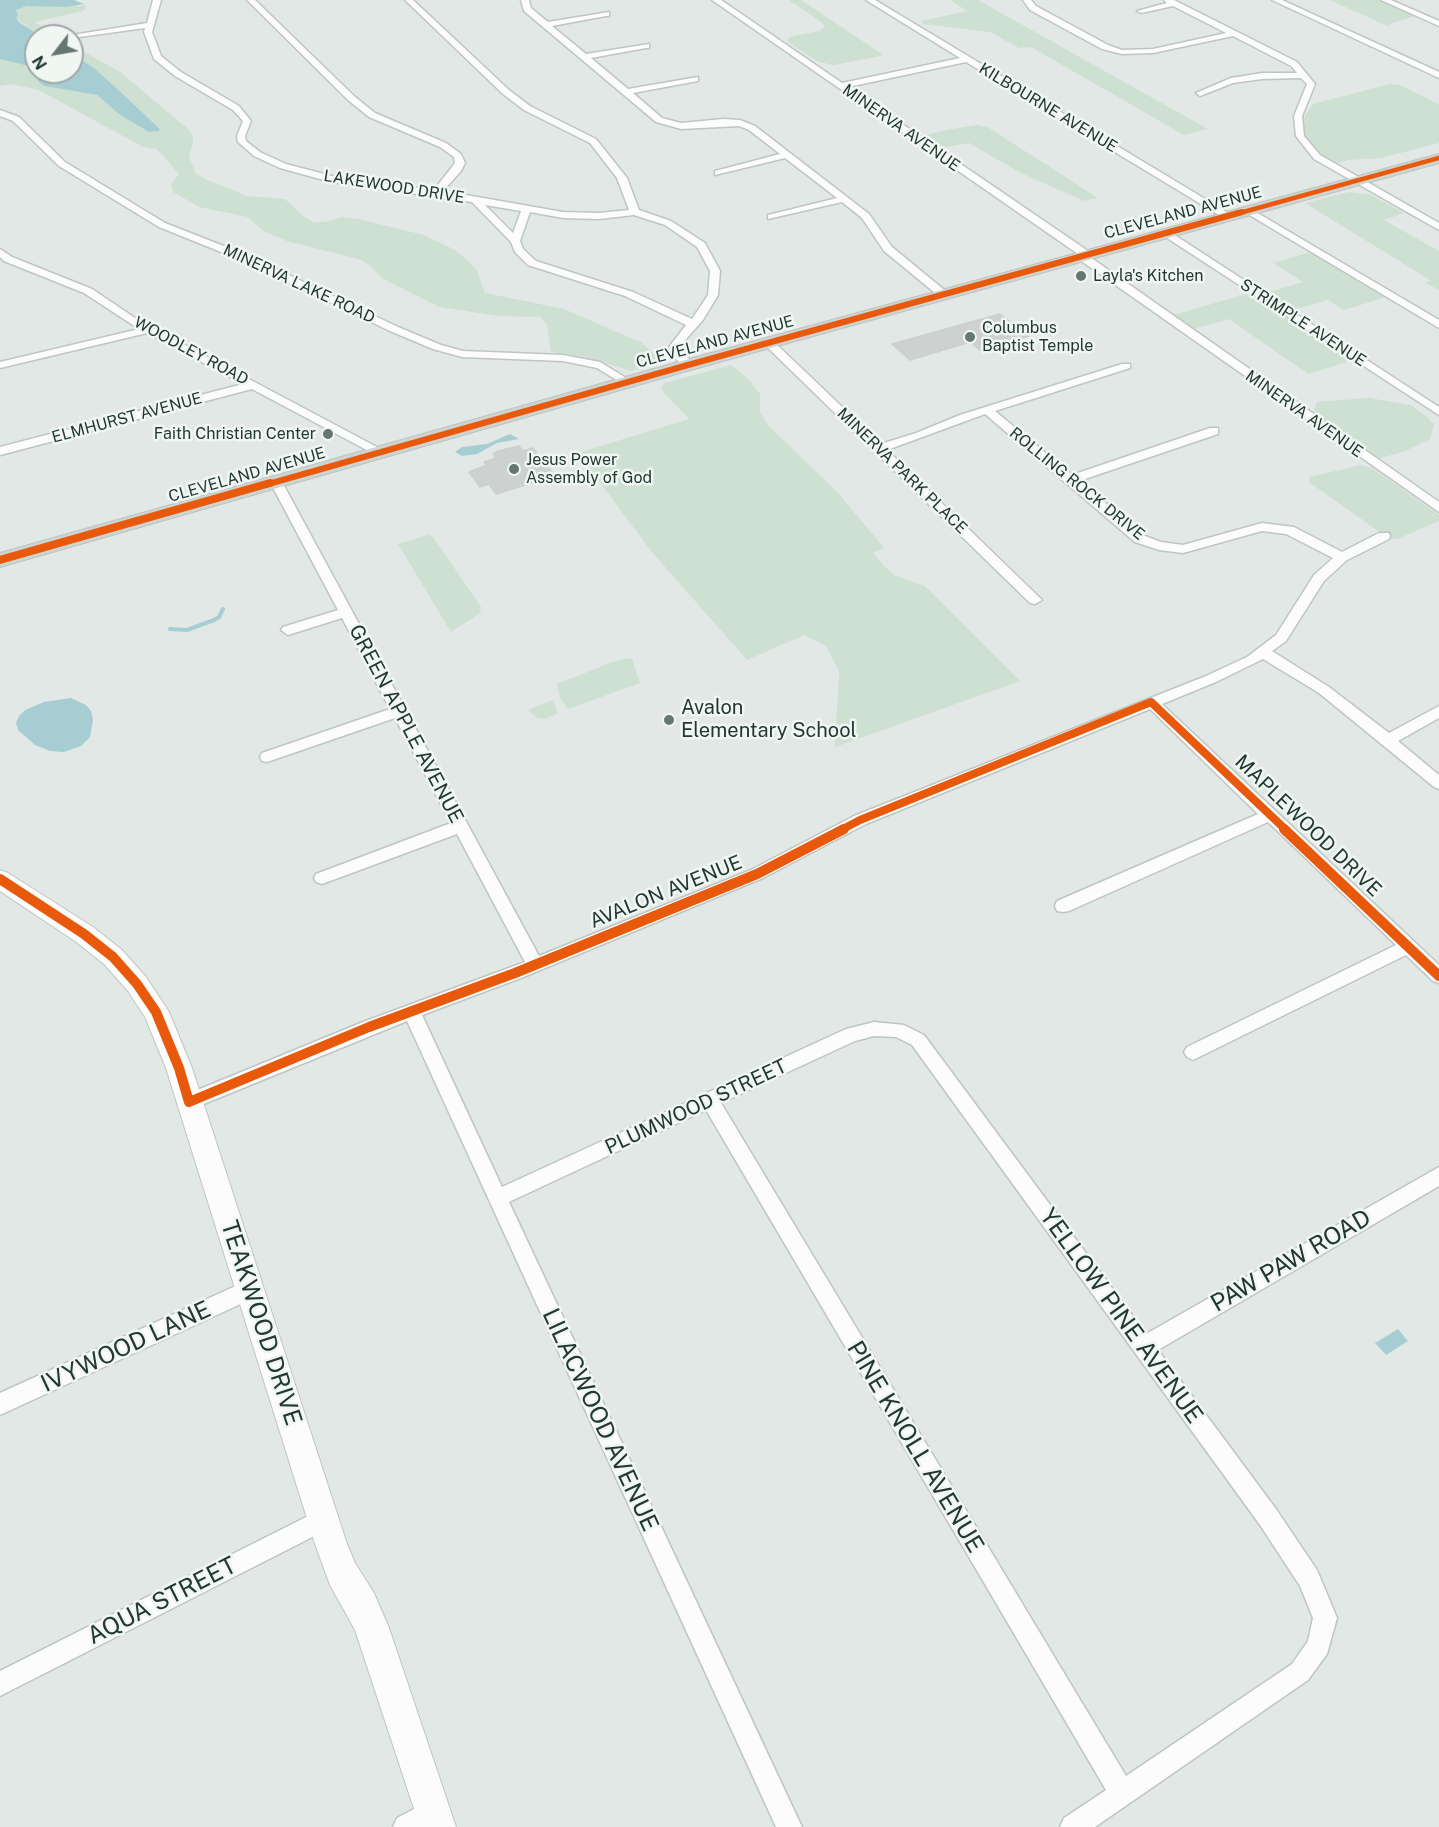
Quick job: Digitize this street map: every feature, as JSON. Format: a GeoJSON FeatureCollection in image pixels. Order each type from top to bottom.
{"type":"FeatureCollection","features":[{"type":"Feature","properties":{"kind":"main road","name":"CLEVELAND AVENUE"},"geometry":{"type":"LineString","coordinates":[[0,560],[627,382],[1439,158]]}},
{"type":"Feature","properties":{"kind":"street"},"geometry":{"type":"LineString","coordinates":[[84,34],[149,25],[157,0]]}},
{"type":"Feature","properties":{"kind":"street"},"geometry":{"type":"LineString","coordinates":[[251,0],[351,98],[372,115],[443,145],[458,156],[460,163],[456,171],[436,193]]}},
{"type":"Feature","properties":{"kind":"street"},"geometry":{"type":"LineString","coordinates":[[409,0],[506,92],[527,108],[593,141],[622,178],[635,212]]}},
{"type":"Feature","properties":{"kind":"street"},"geometry":{"type":"LineString","coordinates":[[525,0],[527,9],[659,120],[681,126],[723,122],[740,123],[752,128],[870,220],[880,240],[888,249],[944,295]]}},
{"type":"Feature","properties":{"kind":"street","name":"MINERVA AVENUE"},"geometry":{"type":"LineString","coordinates":[[716,0],[1084,256],[1439,508]]}},
{"type":"Feature","properties":{"kind":"street","name":"KILBOURNE AVENUE"},"geometry":{"type":"LineString","coordinates":[[870,0],[1227,216]]}},
{"type":"Feature","properties":{"kind":"street"},"geometry":{"type":"LineString","coordinates":[[1027,0],[1033,8],[1105,47],[1122,52],[1153,51],[1235,33]]}},
{"type":"Feature","properties":{"kind":"street"},"geometry":{"type":"LineString","coordinates":[[1276,0],[1439,75]]}},
{"type":"Feature","properties":{"kind":"street"},"geometry":{"type":"LineString","coordinates":[[1385,0],[1439,24]]}},
{"type":"Feature","properties":{"kind":"street"},"geometry":{"type":"LineString","coordinates":[[1141,11],[1171,2],[1294,64],[1311,84],[1305,106],[1298,116],[1300,136],[1317,157],[1355,181],[1439,227]]}},
{"type":"Feature","properties":{"kind":"street"},"geometry":{"type":"LineString","coordinates":[[547,25],[606,14]]}},
{"type":"Feature","properties":{"kind":"street","name":"LAKEWOOD DRIVE"},"geometry":{"type":"LineString","coordinates":[[149,25],[148,32],[157,57],[178,74],[236,108],[247,121],[241,136],[242,142],[257,154],[283,166],[331,179],[475,200],[515,241],[519,250],[532,263],[629,294],[693,324]]}},
{"type":"Feature","properties":{"kind":"street"},"geometry":{"type":"LineString","coordinates":[[585,57],[646,46]]}},
{"type":"Feature","properties":{"kind":"street"},"geometry":{"type":"LineString","coordinates":[[840,86],[967,59]]}},
{"type":"Feature","properties":{"kind":"street"},"geometry":{"type":"LineString","coordinates":[[1200,93],[1231,81],[1262,76],[1305,75]]}},
{"type":"Feature","properties":{"kind":"street"},"geometry":{"type":"LineString","coordinates":[[627,92],[695,78]]}},
{"type":"Feature","properties":{"kind":"street","name":"MINERVA LAKE ROAD"},"geometry":{"type":"LineString","coordinates":[[0,113],[16,119],[62,164],[162,225],[245,258],[405,334],[436,347],[462,354],[563,358],[600,365],[627,382]]}},
{"type":"Feature","properties":{"kind":"street"},"geometry":{"type":"LineString","coordinates":[[717,172],[787,155]]}},
{"type":"Feature","properties":{"kind":"street"},"geometry":{"type":"LineString","coordinates":[[771,217],[844,199]]}},
{"type":"Feature","properties":{"kind":"street"},"geometry":{"type":"LineString","coordinates":[[475,200],[563,215],[599,216],[635,212],[668,223],[701,245],[714,272],[712,296],[674,347],[677,354],[688,365]]}},
{"type":"Feature","properties":{"kind":"street"},"geometry":{"type":"LineString","coordinates":[[515,241],[526,209]]}},
{"type":"Feature","properties":{"kind":"street"},"geometry":{"type":"LineString","coordinates":[[1249,211],[1439,325]]}},
{"type":"Feature","properties":{"kind":"street","name":"STRIMPLE AVENUE"},"geometry":{"type":"LineString","coordinates":[[1167,234],[1439,412]]}},
{"type":"Feature","properties":{"kind":"street","name":"WOODLEY ROAD"},"geometry":{"type":"LineString","coordinates":[[0,252],[8,259],[88,291],[148,330],[382,453]]}},
{"type":"Feature","properties":{"kind":"street"},"geometry":{"type":"LineString","coordinates":[[0,366],[148,330]]}},
{"type":"Feature","properties":{"kind":"street","name":"MINERVA PARK PLACE"},"geometry":{"type":"LineString","coordinates":[[770,343],[1035,600]]}},
{"type":"Feature","properties":{"kind":"street"},"geometry":{"type":"LineString","coordinates":[[879,448],[920,436],[987,410],[1126,366]]}},
{"type":"Feature","properties":{"kind":"street","name":"ELMHURST AVENUE"},"geometry":{"type":"LineString","coordinates":[[0,451],[254,385]]}},
{"type":"Feature","properties":{"kind":"street","name":"ROLLING ROCK DRIVE"},"geometry":{"type":"LineString","coordinates":[[987,410],[1140,538],[1159,546],[1183,549],[1262,527],[1289,530],[1342,557]]}},
{"type":"Feature","properties":{"kind":"street"},"geometry":{"type":"LineString","coordinates":[[1070,480],[1214,431]]}},
{"type":"Feature","properties":{"kind":"street","name":"GREEN APPLE AVENUE"},"geometry":{"type":"LineString","coordinates":[[276,482],[535,965]]}},
{"type":"Feature","properties":{"kind":"street","name":"AVALON AVENUE"},"geometry":{"type":"LineString","coordinates":[[189,1102],[369,1027],[412,1013],[535,965],[757,873],[860,820],[1211,679],[1252,660],[1281,638],[1310,590],[1342,557],[1384,536]]}},
{"type":"Feature","properties":{"kind":"street"},"geometry":{"type":"LineString","coordinates":[[288,630],[345,612]]}},
{"type":"Feature","properties":{"kind":"street"},"geometry":{"type":"LineString","coordinates":[[1263,652],[1324,690],[1439,783]]}},
{"type":"Feature","properties":{"kind":"street","name":"MAPLEWOOD DRIVE"},"geometry":{"type":"LineString","coordinates":[[1152,702],[1439,976]]}},
{"type":"Feature","properties":{"kind":"street"},"geometry":{"type":"LineString","coordinates":[[267,757],[399,711]]}},
{"type":"Feature","properties":{"kind":"street"},"geometry":{"type":"LineString","coordinates":[[1387,740],[1413,729],[1439,711]]}},
{"type":"Feature","properties":{"kind":"street"},"geometry":{"type":"LineString","coordinates":[[1063,906],[1270,815]]}},
{"type":"Feature","properties":{"kind":"street"},"geometry":{"type":"LineString","coordinates":[[322,878],[461,826]]}},
{"type":"Feature","properties":{"kind":"street","name":"TEAKWOOD DRIVE"},"geometry":{"type":"LineString","coordinates":[[0,879],[84,934],[113,957],[137,984],[156,1012],[179,1068],[342,1573],[362,1605],[372,1628],[426,1822]]}},
{"type":"Feature","properties":{"kind":"street"},"geometry":{"type":"LineString","coordinates":[[1193,1052],[1408,947]]}},
{"type":"Feature","properties":{"kind":"street","name":"LILACWOOD AVENUE"},"geometry":{"type":"LineString","coordinates":[[412,1013],[789,1827]]}},
{"type":"Feature","properties":{"kind":"street","name":"PLUMWOOD STREET"},"geometry":{"type":"LineString","coordinates":[[498,1198],[852,1034],[874,1029],[898,1030]]}},
{"type":"Feature","properties":{"kind":"street","name":"YELLOW PINE AVENUE"},"geometry":{"type":"LineString","coordinates":[[898,1030],[918,1040],[933,1057],[1268,1517],[1303,1569],[1325,1618],[1319,1646],[1300,1672],[1122,1793]]}},
{"type":"Feature","properties":{"kind":"street","name":"PINE KNOLL AVENUE"},"geometry":{"type":"LineString","coordinates":[[710,1101],[1122,1793]]}},
{"type":"Feature","properties":{"kind":"street","name":"PAW PAW ROAD"},"geometry":{"type":"LineString","coordinates":[[1143,1347],[1439,1176]]}},
{"type":"Feature","properties":{"kind":"street","name":"IVYWOOD LANE"},"geometry":{"type":"LineString","coordinates":[[0,1404],[251,1289]]}},
{"type":"Feature","properties":{"kind":"street","name":"AQUA STREET"},"geometry":{"type":"LineString","coordinates":[[0,1684],[324,1519]]}},
{"type":"Feature","properties":{"kind":"street"},"geometry":{"type":"LineString","coordinates":[[1073,1827],[1122,1793]]}},
{"type":"Feature","properties":{"kind":"green space"},"geometry":{"type":"Polygon","coordinates":[[[789,0],[801,0],[882,54],[881,56],[834,65],[819,62],[788,42],[789,37],[819,31],[825,27],[789,0]]]}},
{"type":"Feature","properties":{"kind":"green space"},"geometry":{"type":"Polygon","coordinates":[[[950,0],[978,0],[1208,129],[1184,135],[1031,47],[1019,48],[990,32],[922,24],[922,21],[967,11],[950,0]]]}},
{"type":"Feature","properties":{"kind":"green space"},"geometry":{"type":"Polygon","coordinates":[[[1330,0],[1381,0],[1415,16],[1389,24],[1390,27],[1330,0]]]}},
{"type":"Feature","properties":{"kind":"green space"},"geometry":{"type":"Polygon","coordinates":[[[84,4],[87,7],[83,11],[35,22],[38,24],[24,24],[16,18],[16,10],[27,6],[81,6],[84,4]]]}},
{"type":"Feature","properties":{"kind":"green space"},"geometry":{"type":"Polygon","coordinates":[[[84,52],[120,72],[188,129],[193,135],[189,156],[196,174],[247,196],[285,199],[313,222],[324,222],[342,217],[424,235],[464,257],[476,269],[485,293],[564,309],[642,343],[662,362],[631,371],[585,357],[551,352],[547,324],[540,317],[499,316],[439,307],[383,279],[359,259],[287,241],[263,231],[248,217],[199,207],[173,192],[171,184],[179,174],[156,149],[143,147],[39,90],[12,84],[0,86],[0,59],[24,63],[24,84],[42,84],[97,95],[119,114],[159,131],[160,129],[94,68],[84,62],[84,52]]]}},
{"type":"Feature","properties":{"kind":"green space"},"geometry":{"type":"Polygon","coordinates":[[[1390,84],[1400,85],[1439,104],[1439,143],[1381,158],[1348,160],[1333,164],[1311,145],[1306,137],[1303,123],[1305,115],[1313,104],[1390,84]]]}},
{"type":"Feature","properties":{"kind":"green space"},"geometry":{"type":"Polygon","coordinates":[[[977,125],[989,128],[1098,198],[1084,201],[1019,172],[969,143],[934,148],[923,142],[922,137],[940,131],[977,125]]]}},
{"type":"Feature","properties":{"kind":"green space"},"geometry":{"type":"Polygon","coordinates":[[[1349,192],[1371,195],[1404,213],[1384,220],[1439,251],[1439,290],[1425,283],[1430,280],[1305,203],[1349,192]]]}},
{"type":"Feature","properties":{"kind":"green space"},"geometry":{"type":"Polygon","coordinates":[[[1311,252],[1386,297],[1344,310],[1328,300],[1290,311],[1263,294],[1303,282],[1273,263],[1311,252]]]}},
{"type":"Feature","properties":{"kind":"green space"},"geometry":{"type":"Polygon","coordinates":[[[1250,293],[1350,361],[1308,374],[1229,319],[1190,330],[1170,316],[1250,293]]]}},
{"type":"Feature","properties":{"kind":"green space"},"geometry":{"type":"Polygon","coordinates":[[[731,365],[748,379],[760,394],[760,413],[768,425],[839,494],[884,548],[873,553],[885,567],[894,575],[925,586],[1020,681],[835,747],[839,671],[826,646],[804,635],[747,660],[651,551],[578,453],[689,419],[661,388],[664,383],[731,365]]]}},
{"type":"Feature","properties":{"kind":"green space"},"geometry":{"type":"Polygon","coordinates":[[[1369,398],[1411,405],[1434,425],[1430,439],[1403,452],[1380,458],[1370,456],[1323,424],[1313,412],[1317,402],[1369,398]]]}},
{"type":"Feature","properties":{"kind":"green space"},"geometry":{"type":"Polygon","coordinates":[[[1361,465],[1372,468],[1439,515],[1439,521],[1397,539],[1388,538],[1309,482],[1310,477],[1361,465]]]}},
{"type":"Feature","properties":{"kind":"green space"},"geometry":{"type":"Polygon","coordinates":[[[428,535],[433,537],[481,607],[480,613],[451,632],[398,544],[428,535]]]}},
{"type":"Feature","properties":{"kind":"green space"},"geometry":{"type":"Polygon","coordinates":[[[632,658],[640,683],[568,709],[560,698],[557,684],[618,660],[632,658]]]}},
{"type":"Feature","properties":{"kind":"green space"},"geometry":{"type":"Polygon","coordinates":[[[553,700],[558,713],[545,719],[537,718],[528,710],[553,700]]]}},
{"type":"Feature","properties":{"kind":"water"},"geometry":{"type":"Polygon","coordinates":[[[0,0],[74,0],[84,4],[67,7],[27,6],[16,10],[18,15],[16,18],[24,25],[24,65],[0,59],[0,0]]]}},
{"type":"Feature","properties":{"kind":"water"},"geometry":{"type":"Polygon","coordinates":[[[84,62],[94,68],[160,129],[149,132],[119,114],[97,95],[42,84],[84,84],[84,62]]]}},
{"type":"Feature","properties":{"kind":"water"},"geometry":{"type":"Polygon","coordinates":[[[510,434],[519,439],[497,443],[477,454],[462,456],[455,452],[462,447],[487,444],[510,434]]]}},
{"type":"Feature","properties":{"kind":"water"},"geometry":{"type":"Polygon","coordinates":[[[71,698],[86,705],[91,711],[93,720],[90,737],[81,746],[64,752],[50,751],[35,745],[18,730],[16,723],[25,710],[44,702],[71,698]]]}},
{"type":"Feature","properties":{"kind":"water"},"geometry":{"type":"Polygon","coordinates":[[[1398,1329],[1408,1341],[1386,1355],[1375,1343],[1398,1329]]]}},
{"type":"Feature","properties":{"kind":"building","name":"Columbus Baptist Temple"},"geometry":{"type":"Polygon","coordinates":[[[1000,314],[1029,336],[980,350],[970,342],[910,360],[892,344],[1000,314]]]}},
{"type":"Feature","properties":{"kind":"building","name":"Jesus Power Assembly of God"},"geometry":{"type":"Polygon","coordinates":[[[519,446],[523,451],[533,448],[555,476],[496,494],[489,484],[480,487],[469,472],[487,465],[484,462],[496,458],[493,454],[498,451],[519,446]]]}},
{"type":"Feature","properties":{"kind":"waterway"},"geometry":{"type":"LineString","coordinates":[[170,629],[187,630],[214,620],[219,617],[223,609]]}},
{"type":"Feature","properties":{"kind":"cycle path"},"geometry":{"type":"LineString","coordinates":[[0,560],[688,365],[1439,158]]}},
{"type":"Feature","properties":{"kind":"cycle path"},"geometry":{"type":"LineString","coordinates":[[0,879],[84,934],[113,957],[137,984],[156,1012],[179,1068],[189,1102],[369,1027],[515,973],[757,874],[860,820],[1151,702],[1439,976]]}},
{"type":"Feature","properties":{"kind":"place","name":"Layla's Kitchen"},"geometry":{"type":"Point","coordinates":[1081,276]}},
{"type":"Feature","properties":{"kind":"place","name":"Columbus Baptist Temple"},"geometry":{"type":"Point","coordinates":[970,337]}},
{"type":"Feature","properties":{"kind":"place","name":"Faith Christian Center"},"geometry":{"type":"Point","coordinates":[328,434]}},
{"type":"Feature","properties":{"kind":"place","name":"Jesus Power Assembly of God"},"geometry":{"type":"Point","coordinates":[514,469]}},
{"type":"Feature","properties":{"kind":"place","name":"Avalon Elementary School"},"geometry":{"type":"Point","coordinates":[669,720]}}]}
